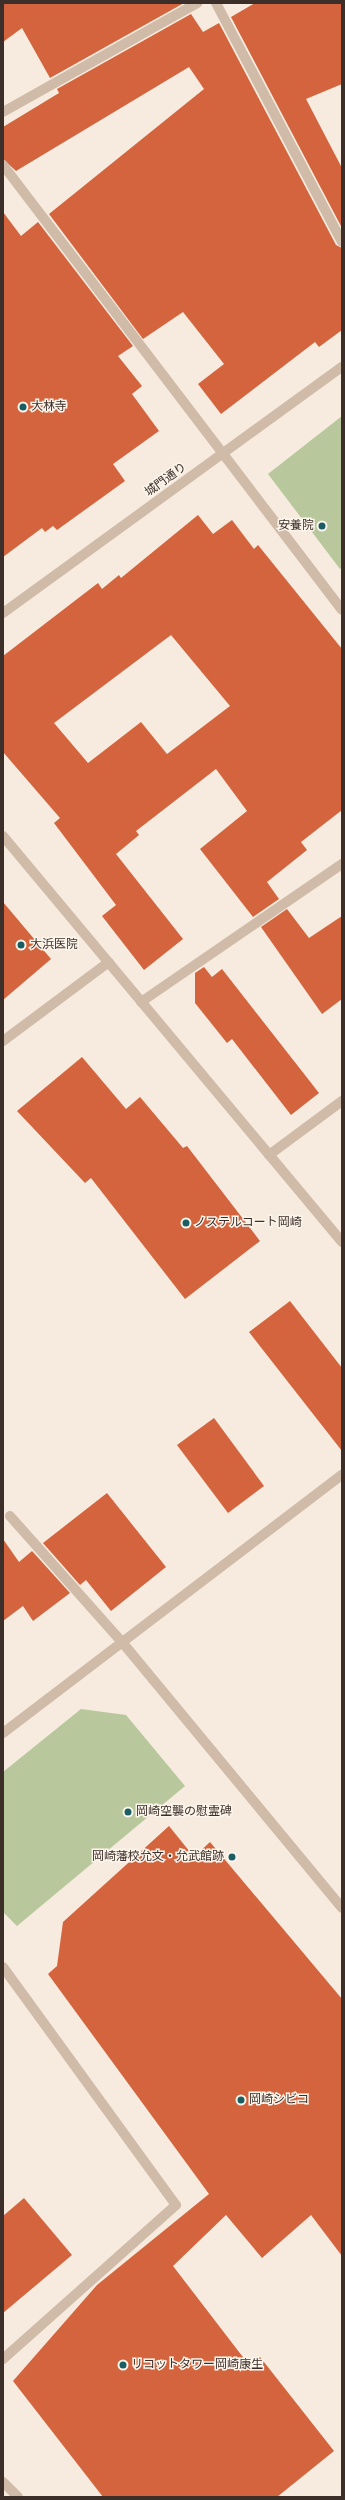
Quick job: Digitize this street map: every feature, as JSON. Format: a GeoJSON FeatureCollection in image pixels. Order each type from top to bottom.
{"type":"FeatureCollection","features":[{"type":"Feature","properties":{"kind":"street"},"geometry":{"type":"LineString","coordinates":[[3,112],[198,3]]}},
{"type":"Feature","properties":{"kind":"street"},"geometry":{"type":"LineString","coordinates":[[216,3],[342,242]]}},
{"type":"Feature","properties":{"kind":"street"},"geometry":{"type":"LineString","coordinates":[[3,165],[342,610]]}},
{"type":"Feature","properties":{"kind":"street","name":"城門通り"},"geometry":{"type":"LineString","coordinates":[[3,612],[224,454],[342,367]]}},
{"type":"Feature","properties":{"kind":"street"},"geometry":{"type":"LineString","coordinates":[[3,836],[342,1242]]}},
{"type":"Feature","properties":{"kind":"street"},"geometry":{"type":"LineString","coordinates":[[141,1002],[342,864]]}},
{"type":"Feature","properties":{"kind":"street"},"geometry":{"type":"LineString","coordinates":[[3,1041],[108,962]]}},
{"type":"Feature","properties":{"kind":"street"},"geometry":{"type":"LineString","coordinates":[[270,1155],[342,1101]]}},
{"type":"Feature","properties":{"kind":"street"},"geometry":{"type":"LineString","coordinates":[[3,1733],[342,1475]]}},
{"type":"Feature","properties":{"kind":"street"},"geometry":{"type":"LineString","coordinates":[[10,1516],[122,1642],[342,1908]]}},
{"type":"Feature","properties":{"kind":"street"},"geometry":{"type":"LineString","coordinates":[[3,1967],[176,2205],[3,2359]]}},
{"type":"Feature","properties":{"kind":"street"},"geometry":{"type":"LineString","coordinates":[[3,2482],[18,2497]]}},
{"type":"Feature","properties":{"kind":"green space","name":"安養院"},"geometry":{"type":"Polygon","coordinates":[[[342,416],[342,567],[340,569],[268,474],[342,416]]]}},
{"type":"Feature","properties":{"kind":"green space"},"geometry":{"type":"Polygon","coordinates":[[[81,1709],[126,1715],[185,1786],[17,1926],[3,1912],[3,1772],[81,1709]]]}},
{"type":"Feature","properties":{"kind":"building"},"geometry":{"type":"Polygon","coordinates":[[[3,3],[184,3],[50,78],[22,28],[3,42],[3,3]]]}},
{"type":"Feature","properties":{"kind":"building"},"geometry":{"type":"Polygon","coordinates":[[[255,3],[342,3],[342,84],[306,99],[342,168],[342,228],[231,17],[255,3]]]}},
{"type":"Feature","properties":{"kind":"building"},"geometry":{"type":"Polygon","coordinates":[[[191,14],[203,32],[219,23],[336,245],[342,248],[342,330],[319,347],[315,342],[221,414],[198,384],[224,364],[183,312],[143,339],[49,214],[204,89],[189,67],[16,171],[3,159],[3,127],[59,93],[57,89],[191,14]]]}},
{"type":"Feature","properties":{"kind":"building"},"geometry":{"type":"Polygon","coordinates":[[[3,212],[21,236],[38,222],[133,346],[118,356],[142,386],[132,394],[159,431],[113,464],[125,481],[57,530],[53,526],[45,532],[42,528],[3,557],[3,212]]]}},
{"type":"Feature","properties":{"kind":"building"},"geometry":{"type":"Polygon","coordinates":[[[198,515],[213,534],[232,520],[254,549],[258,545],[342,649],[342,810],[301,842],[307,850],[267,882],[279,899],[253,917],[200,849],[247,811],[216,769],[136,831],[139,835],[116,854],[183,939],[144,970],[102,916],[116,905],[54,823],[60,818],[3,752],[3,656],[98,583],[102,589],[119,575],[121,578],[198,515]],[[171,635],[54,723],[88,763],[141,722],[167,754],[230,706],[171,635]]]}},
{"type":"Feature","properties":{"kind":"building","name":"大浜医院"},"geometry":{"type":"Polygon","coordinates":[[[3,902],[51,959],[3,1000],[3,902]]]}},
{"type":"Feature","properties":{"kind":"building"},"geometry":{"type":"Polygon","coordinates":[[[287,909],[309,938],[342,916],[342,999],[322,1014],[261,927],[287,909]]]}},
{"type":"Feature","properties":{"kind":"building"},"geometry":{"type":"Polygon","coordinates":[[[204,967],[212,977],[222,969],[319,1093],[291,1115],[232,1039],[227,1043],[195,1003],[195,973],[204,967]]]}},
{"type":"Feature","properties":{"kind":"building"},"geometry":{"type":"Polygon","coordinates":[[[82,1057],[126,1109],[140,1097],[183,1148],[187,1146],[260,1241],[185,1299],[91,1178],[85,1183],[17,1111],[82,1057]]]}},
{"type":"Feature","properties":{"kind":"building"},"geometry":{"type":"Polygon","coordinates":[[[290,1301],[342,1368],[342,1451],[249,1332],[290,1301]]]}},
{"type":"Feature","properties":{"kind":"building"},"geometry":{"type":"Polygon","coordinates":[[[214,1418],[264,1486],[228,1513],[177,1445],[214,1418]]]}},
{"type":"Feature","properties":{"kind":"building"},"geometry":{"type":"Polygon","coordinates":[[[107,1493],[166,1567],[111,1611],[86,1580],[80,1585],[43,1543],[107,1493]]]}},
{"type":"Feature","properties":{"kind":"building"},"geometry":{"type":"Polygon","coordinates":[[[3,1539],[19,1562],[32,1551],[70,1593],[33,1621],[23,1606],[3,1621],[3,1539]]]}},
{"type":"Feature","properties":{"kind":"building","name":"岡崎シビコ"},"geometry":{"type":"Polygon","coordinates":[[[169,1826],[194,1857],[210,1842],[342,1999],[342,2256],[311,2215],[262,2258],[226,2215],[173,2266],[249,2365],[260,2357],[334,2451],[277,2497],[103,2497],[13,2381],[97,2285],[209,2194],[48,1974],[57,1966],[63,1922],[169,1826]]]}},
{"type":"Feature","properties":{"kind":"building"},"geometry":{"type":"Polygon","coordinates":[[[24,2198],[72,2255],[3,2313],[3,2216],[24,2198]]]}},
{"type":"Feature","properties":{"kind":"place","name":"大林寺"},"geometry":{"type":"Point","coordinates":[23,407]}},
{"type":"Feature","properties":{"kind":"place","name":"安養院"},"geometry":{"type":"Point","coordinates":[322,526]}},
{"type":"Feature","properties":{"kind":"place","name":"大浜医院"},"geometry":{"type":"Point","coordinates":[21,945]}},
{"type":"Feature","properties":{"kind":"place","name":"ノステルコート岡崎"},"geometry":{"type":"Point","coordinates":[186,1223]}},
{"type":"Feature","properties":{"kind":"place","name":"岡崎空襲の慰霊碑"},"geometry":{"type":"Point","coordinates":[128,1812]}},
{"type":"Feature","properties":{"kind":"place","name":"岡崎藩校允文・允武館跡"},"geometry":{"type":"Point","coordinates":[232,1857]}},
{"type":"Feature","properties":{"kind":"place","name":"岡崎シビコ"},"geometry":{"type":"Point","coordinates":[241,2100]}},
{"type":"Feature","properties":{"kind":"place","name":"リコットタワー岡崎康生"},"geometry":{"type":"Point","coordinates":[123,2365]}}]}
